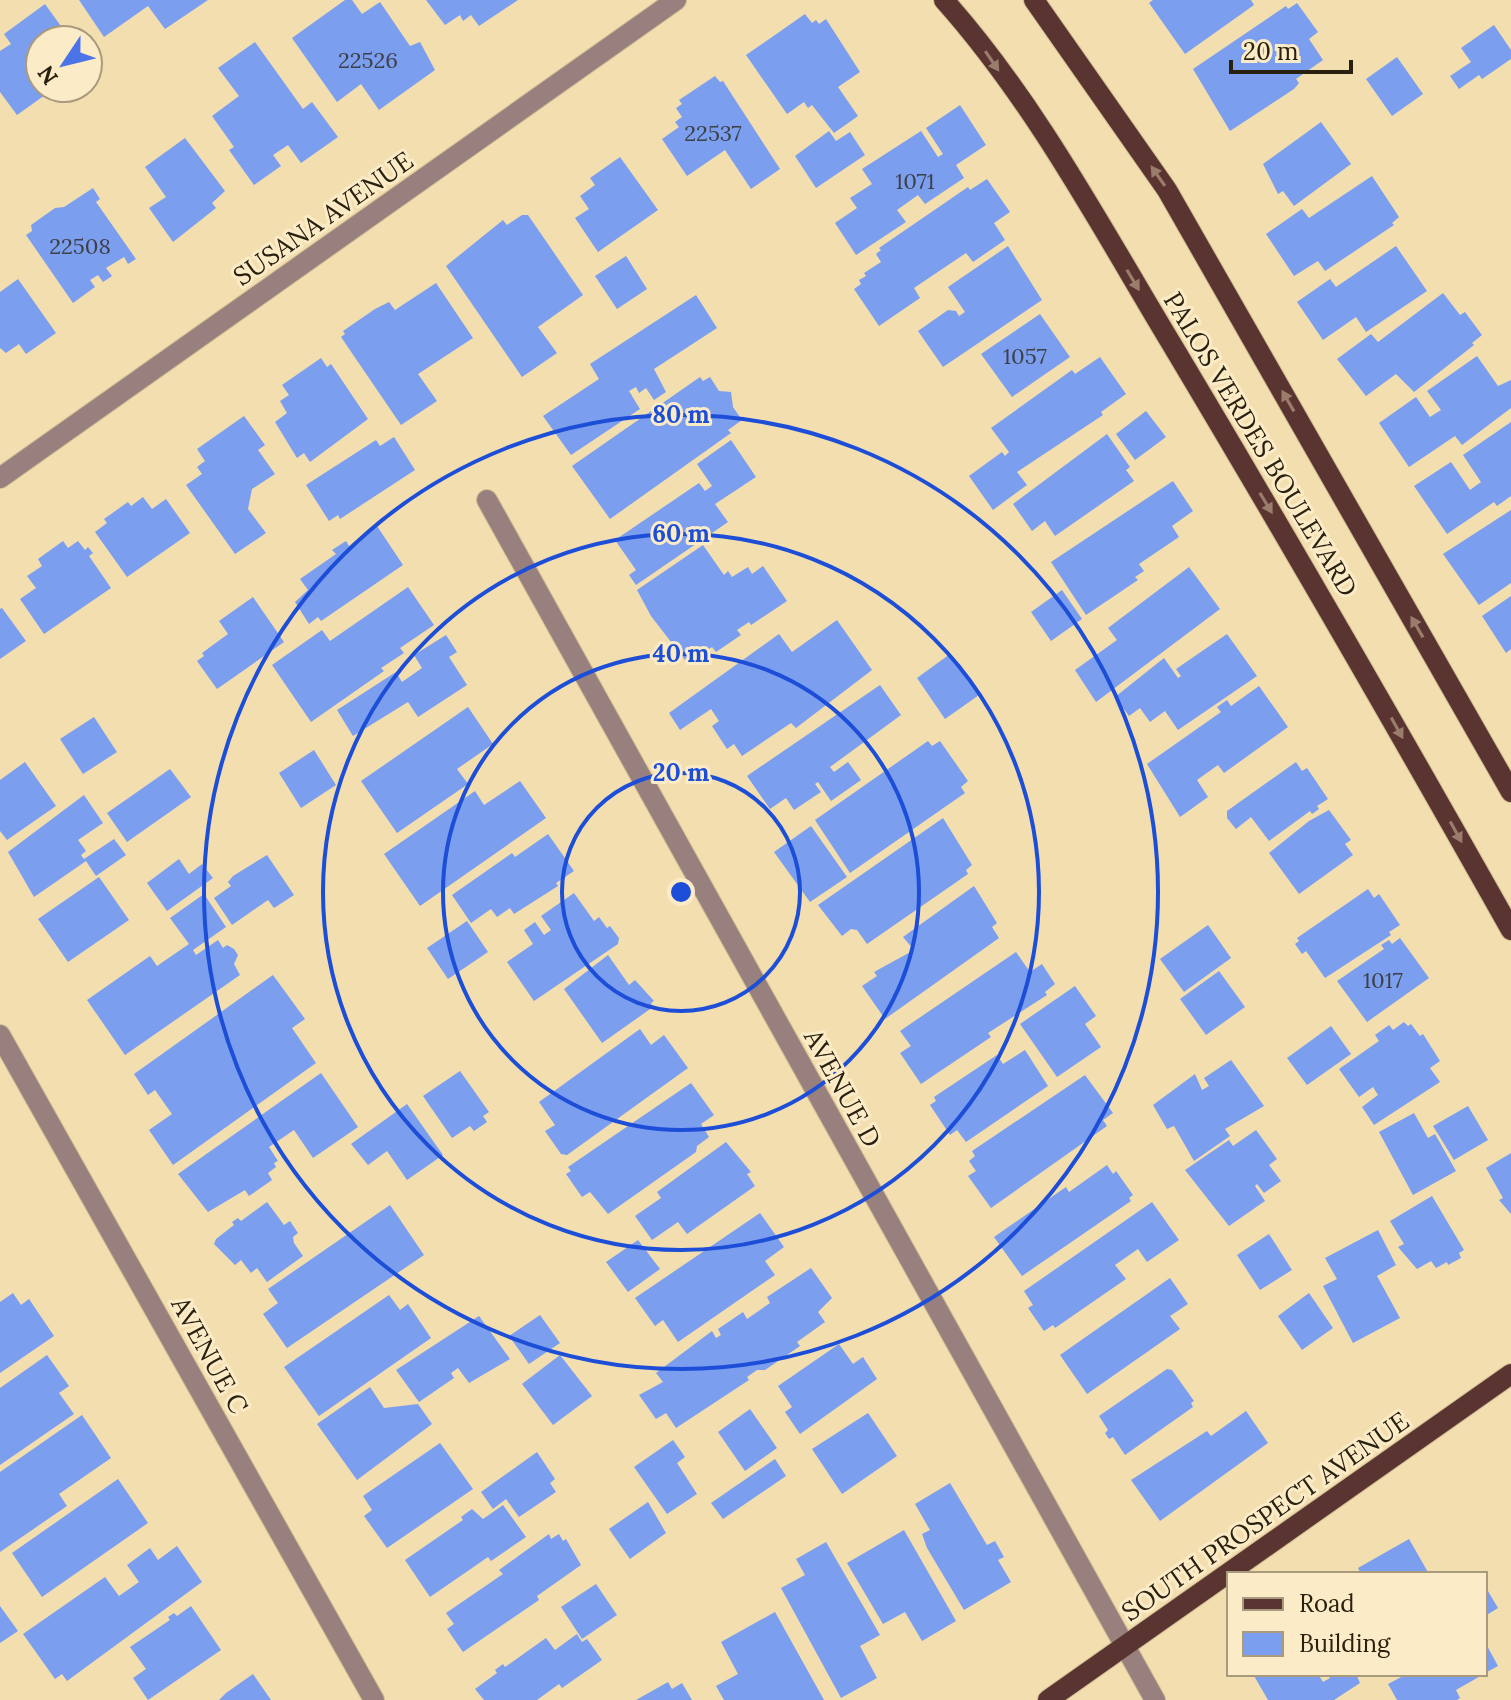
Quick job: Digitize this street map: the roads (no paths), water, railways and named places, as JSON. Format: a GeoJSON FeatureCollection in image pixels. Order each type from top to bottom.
{"type":"FeatureCollection","features":[{"type":"Feature","properties":{"kind":"main road","name":"PALOS VERDES BOULEVARD"},"geometry":{"type":"LineString","coordinates":[[944,0],[972,32],[1081,193],[1330,610],[1511,930]]}},
{"type":"Feature","properties":{"kind":"main road","name":"PALOS VERDES BOULEVARD"},"geometry":{"type":"LineString","coordinates":[[1034,0],[1167,190],[1511,792]]}},
{"type":"Feature","properties":{"kind":"main road","name":"SOUTH PROSPECT AVENUE"},"geometry":{"type":"LineString","coordinates":[[1231,1572],[1511,1374]]}},
{"type":"Feature","properties":{"kind":"main road","name":"SOUTH PROSPECT AVENUE"},"geometry":{"type":"LineString","coordinates":[[1048,1700],[1227,1575]]}},
{"type":"Feature","properties":{"kind":"street","name":"SUSANA AVENUE"},"geometry":{"type":"LineString","coordinates":[[0,478],[676,0]]}},
{"type":"Feature","properties":{"kind":"street","name":"AVENUE D"},"geometry":{"type":"LineString","coordinates":[[487,500],[1155,1700]]}},
{"type":"Feature","properties":{"kind":"street","name":"AVENUE C"},"geometry":{"type":"LineString","coordinates":[[0,1035],[374,1700]]}}]}
